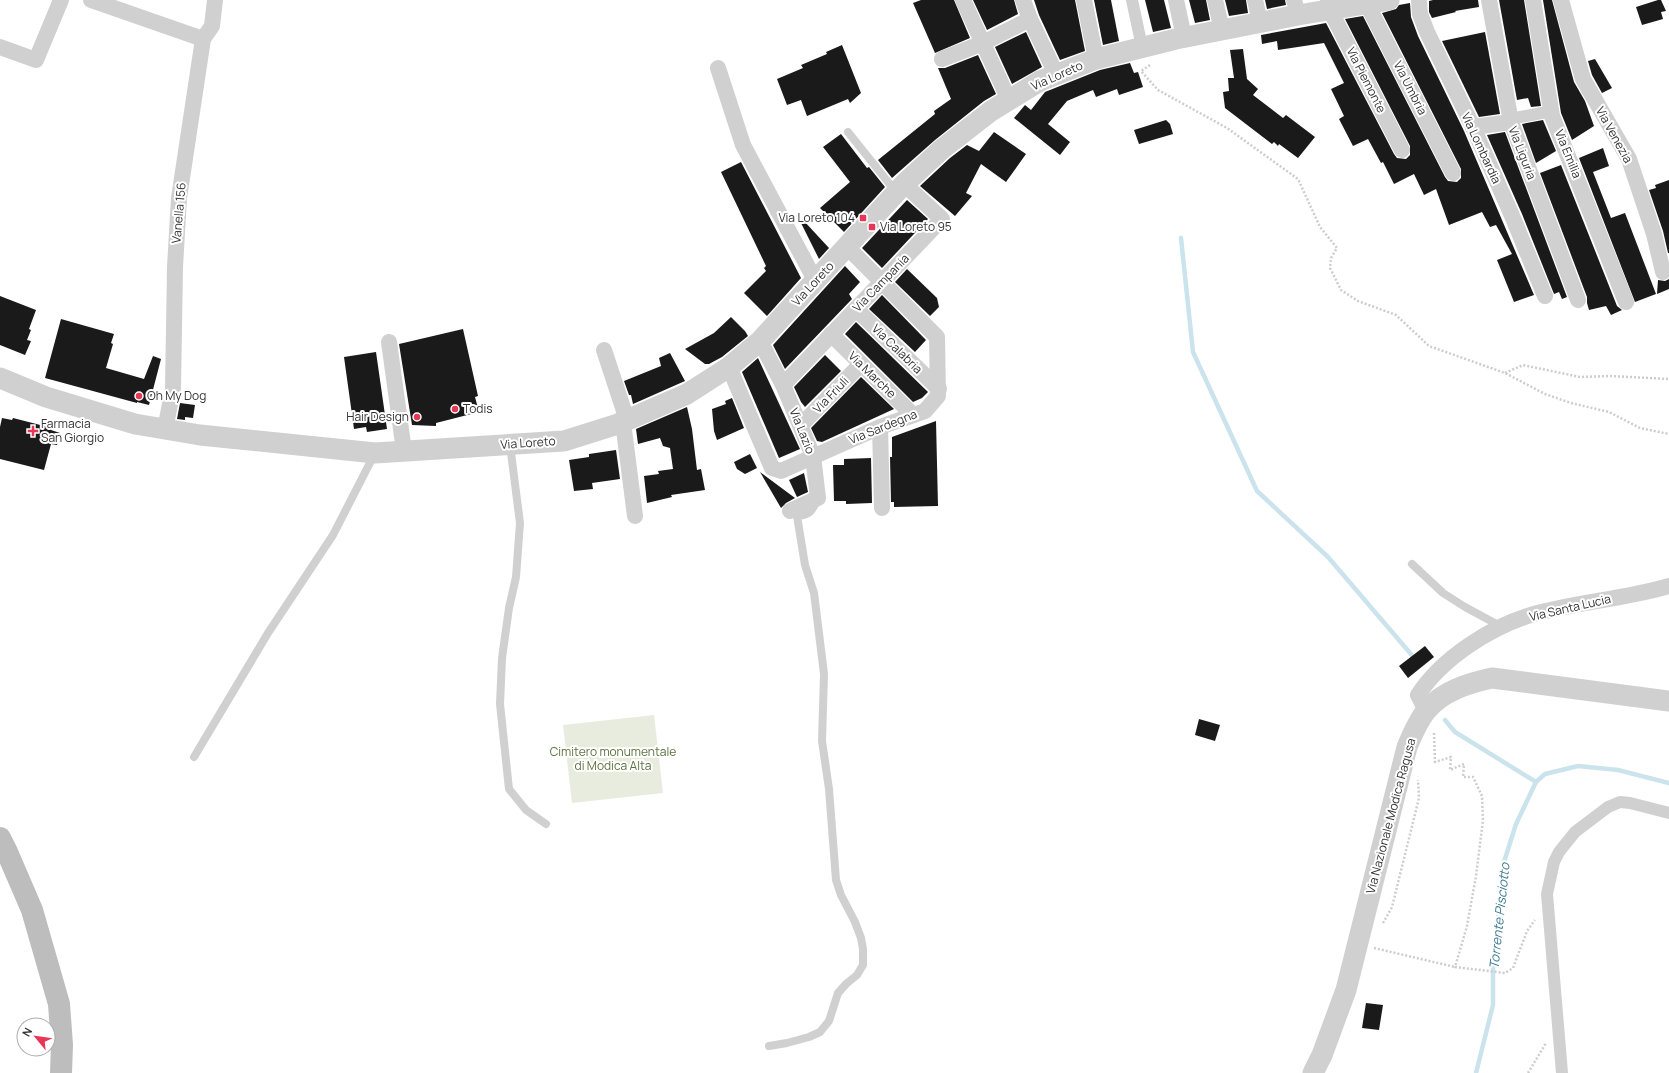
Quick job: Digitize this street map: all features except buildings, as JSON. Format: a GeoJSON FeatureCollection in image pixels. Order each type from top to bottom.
{"type":"FeatureCollection","features":[{"type":"Feature","properties":{"kind":"main road"},"geometry":{"type":"LineString","coordinates":[[0,838],[32,910],[59,1004],[62,1045],[61,1073]]}},
{"type":"Feature","properties":{"kind":"street"},"geometry":{"type":"LineString","coordinates":[[0,47],[36,60],[61,0]]}},
{"type":"Feature","properties":{"kind":"street"},"geometry":{"type":"LineString","coordinates":[[91,0],[203,39]]}},
{"type":"Feature","properties":{"kind":"street","name":"Vanella 156"},"geometry":{"type":"LineString","coordinates":[[165,430],[173,388],[179,198],[203,39],[212,26],[215,0]]}},
{"type":"Feature","properties":{"kind":"street"},"geometry":{"type":"LineString","coordinates":[[963,0],[1009,100]]}},
{"type":"Feature","properties":{"kind":"street"},"geometry":{"type":"LineString","coordinates":[[1023,0],[1030,19],[1056,74]]}},
{"type":"Feature","properties":{"kind":"street"},"geometry":{"type":"LineString","coordinates":[[1084,0],[1096,59]]}},
{"type":"Feature","properties":{"kind":"street"},"geometry":{"type":"LineString","coordinates":[[1132,0],[1147,56]]}},
{"type":"Feature","properties":{"kind":"street"},"geometry":{"type":"LineString","coordinates":[[1176,0],[1184,37]]}},
{"type":"Feature","properties":{"kind":"street"},"geometry":{"type":"LineString","coordinates":[[1215,0],[1222,30]]}},
{"type":"Feature","properties":{"kind":"street"},"geometry":{"type":"LineString","coordinates":[[1255,0],[1260,22]]}},
{"type":"Feature","properties":{"kind":"street","name":"Via Loreto"},"geometry":{"type":"LineString","coordinates":[[0,378],[46,397],[135,424],[200,435],[375,453],[564,441],[625,421],[687,394],[729,367],[760,341],[816,282],[900,188],[942,149],[1009,100],[1040,81],[1096,59],[1147,56],[1184,37],[1260,22],[1296,7],[1368,4],[1389,0]]}},
{"type":"Feature","properties":{"kind":"street","name":"Via Lombardia"},"geometry":{"type":"LineString","coordinates":[[1419,0],[1420,14],[1427,32],[1513,218],[1545,296]]}},
{"type":"Feature","properties":{"kind":"street","name":"Via Liguria"},"geometry":{"type":"LineString","coordinates":[[1489,0],[1510,120],[1578,300]]}},
{"type":"Feature","properties":{"kind":"street","name":"Via Emilia"},"geometry":{"type":"LineString","coordinates":[[1533,0],[1552,111],[1626,302]]}},
{"type":"Feature","properties":{"kind":"street","name":"Via Venezia"},"geometry":{"type":"LineString","coordinates":[[1561,0],[1583,79],[1629,159],[1654,234],[1663,272]]}},
{"type":"Feature","properties":{"kind":"street","name":"Via Umbria"},"geometry":{"type":"LineString","coordinates":[[1368,4],[1453,173]]}},
{"type":"Feature","properties":{"kind":"street","name":"Via Piemonte"},"geometry":{"type":"LineString","coordinates":[[1329,5],[1402,150]]}},
{"type":"Feature","properties":{"kind":"street"},"geometry":{"type":"LineString","coordinates":[[942,59],[983,43],[1030,19]]}},
{"type":"Feature","properties":{"kind":"street"},"geometry":{"type":"LineString","coordinates":[[718,68],[743,145],[816,282]]}},
{"type":"Feature","properties":{"kind":"street"},"geometry":{"type":"LineString","coordinates":[[1472,127],[1552,111]]}},
{"type":"Feature","properties":{"kind":"street","name":"Via Campania"},"geometry":{"type":"LineString","coordinates":[[783,385],[942,219],[900,188]]}},
{"type":"Feature","properties":{"kind":"street"},"geometry":{"type":"LineString","coordinates":[[847,247],[937,338],[939,389]]}},
{"type":"Feature","properties":{"kind":"street","name":"Via Calabria"},"geometry":{"type":"LineString","coordinates":[[856,309],[939,389]]}},
{"type":"Feature","properties":{"kind":"street","name":"Via Marche"},"geometry":{"type":"LineString","coordinates":[[831,334],[913,415]]}},
{"type":"Feature","properties":{"kind":"street","name":"Via Lazio"},"geometry":{"type":"LineString","coordinates":[[760,341],[783,385],[813,456],[818,498]]}},
{"type":"Feature","properties":{"kind":"street"},"geometry":{"type":"LineString","coordinates":[[389,342],[404,451]]}},
{"type":"Feature","properties":{"kind":"street"},"geometry":{"type":"LineString","coordinates":[[604,350],[625,421],[635,516]]}},
{"type":"Feature","properties":{"kind":"street","name":"Via Friuli"},"geometry":{"type":"LineString","coordinates":[[801,425],[861,364]]}},
{"type":"Feature","properties":{"kind":"street","name":"Via Sardegna"},"geometry":{"type":"LineString","coordinates":[[729,367],[772,468],[781,471],[880,427],[925,410],[938,396],[939,389]]}},
{"type":"Feature","properties":{"kind":"street"},"geometry":{"type":"LineString","coordinates":[[880,427],[882,508]]}},
{"type":"Feature","properties":{"kind":"street"},"geometry":{"type":"LineString","coordinates":[[790,511],[818,498]]}},
{"type":"Feature","properties":{"kind":"street","name":"Via Santa Lucia"},"geometry":{"type":"LineString","coordinates":[[1426,710],[1418,694],[1426,682],[1476,640],[1534,614],[1669,586]]}},
{"type":"Feature","properties":{"kind":"street","name":"Via Nazionale Modica Ragusa"},"geometry":{"type":"LineString","coordinates":[[1313,1073],[1322,1055],[1346,990],[1407,747],[1426,710],[1453,690],[1474,682],[1492,678],[1669,701]]}},
{"type":"Feature","properties":{"kind":"street"},"geometry":{"type":"LineString","coordinates":[[1562,1073],[1547,894],[1549,879],[1554,862],[1559,852],[1575,832],[1608,807],[1620,802],[1651,808],[1669,814]]}},
{"type":"Feature","properties":{"kind":"lane"},"geometry":{"type":"LineString","coordinates":[[848,132],[900,188]]}},
{"type":"Feature","properties":{"kind":"lane"},"geometry":{"type":"LineString","coordinates":[[510,444],[520,523],[516,577],[509,608],[502,658],[500,704],[509,789],[526,810],[546,824]]}},
{"type":"Feature","properties":{"kind":"lane"},"geometry":{"type":"LineString","coordinates":[[194,756],[268,633],[333,535],[375,453]]}},
{"type":"Feature","properties":{"kind":"lane"},"geometry":{"type":"LineString","coordinates":[[769,1046],[809,1037],[820,1032],[829,1021],[838,993],[857,975],[863,965],[861,938],[855,922],[841,896],[836,880],[829,789],[822,741],[824,674],[814,593],[805,565],[797,516],[807,515],[812,512],[818,498]]}},
{"type":"Feature","properties":{"kind":"lane"},"geometry":{"type":"LineString","coordinates":[[1412,564],[1444,593],[1465,607],[1503,627]]}},
{"type":"Feature","properties":{"kind":"path"},"geometry":{"type":"LineString","coordinates":[[1147,56],[1141,71],[1158,90],[1227,128],[1298,179],[1320,227],[1337,248],[1331,258],[1330,268],[1341,290],[1358,301],[1396,315],[1429,346],[1505,373],[1545,394],[1609,412],[1640,428],[1669,434]]}},
{"type":"Feature","properties":{"kind":"path"},"geometry":{"type":"LineString","coordinates":[[1505,373],[1523,365],[1580,376],[1669,379]]}},
{"type":"Feature","properties":{"kind":"path"},"geometry":{"type":"LineString","coordinates":[[1429,732],[1434,733],[1435,762],[1451,757],[1450,770],[1464,764],[1463,776],[1473,777],[1482,796],[1483,820],[1476,876],[1467,926],[1455,967]]}},
{"type":"Feature","properties":{"kind":"path"},"geometry":{"type":"LineString","coordinates":[[1381,926],[1392,907],[1419,798],[1418,774]]}},
{"type":"Feature","properties":{"kind":"path"},"geometry":{"type":"LineString","coordinates":[[1375,943],[1374,949],[1462,969],[1505,973],[1513,968],[1527,931],[1538,917],[1544,932],[1550,939]]}},
{"type":"Feature","properties":{"kind":"path"},"geometry":{"type":"LineString","coordinates":[[1528,1073],[1547,1041],[1558,1032]]}},
{"type":"Feature","properties":{"kind":"green space","name":"Cimitero monumentale di Modica Alta"},"geometry":{"type":"Polygon","coordinates":[[[654,715],[663,793],[572,803],[563,725],[654,715]]]}},
{"type":"Feature","properties":{"kind":"waterway"},"geometry":{"type":"LineString","coordinates":[[1181,238],[1193,352],[1257,491],[1328,557],[1416,660]]}},
{"type":"Feature","properties":{"kind":"waterway"},"geometry":{"type":"LineString","coordinates":[[1445,720],[1455,732],[1536,782]]}},
{"type":"Feature","properties":{"kind":"waterway","name":"Torrente Pisciotto"},"geometry":{"type":"LineString","coordinates":[[1476,1073],[1493,1005],[1493,967],[1504,862],[1516,824],[1536,782],[1545,774],[1578,766],[1618,770],[1669,783]]}},
{"type":"Feature","properties":{"kind":"place","name":"Via Loreto 104"},"geometry":{"type":"Point","coordinates":[863,218]}},
{"type":"Feature","properties":{"kind":"place","name":"Via Loreto 95"},"geometry":{"type":"Point","coordinates":[872,227]}},
{"type":"Feature","properties":{"kind":"place","name":"Oh My Dog"},"geometry":{"type":"Point","coordinates":[139,396]}},
{"type":"Feature","properties":{"kind":"place","name":"Todis"},"geometry":{"type":"Point","coordinates":[455,409]}},
{"type":"Feature","properties":{"kind":"place","name":"Hair Design"},"geometry":{"type":"Point","coordinates":[417,417]}},
{"type":"Feature","properties":{"kind":"place","name":"Farmacia San Giorgio"},"geometry":{"type":"Point","coordinates":[33,431]}}]}
